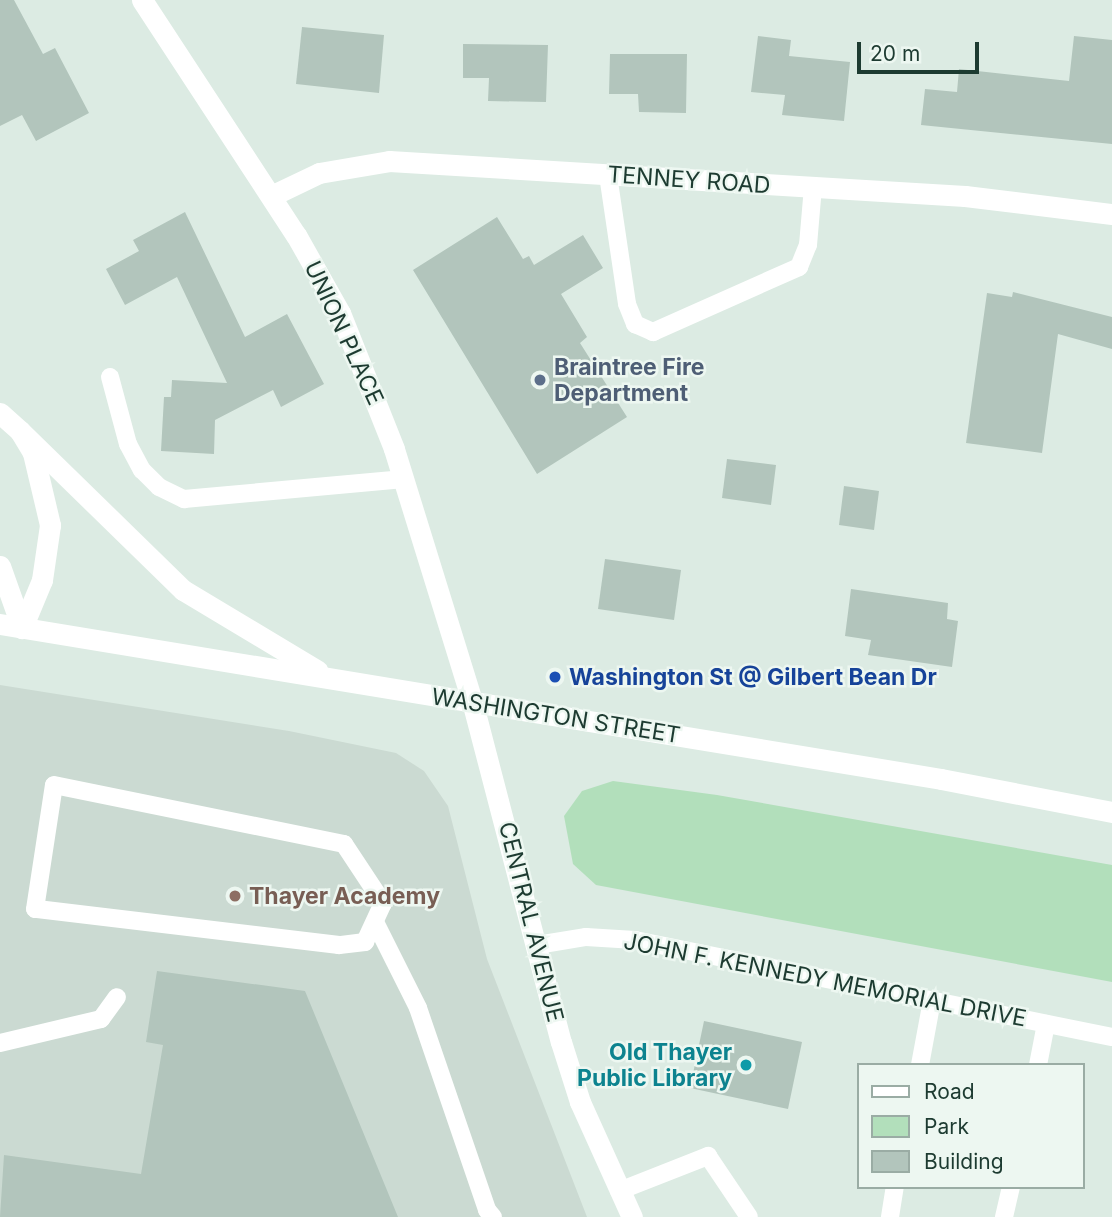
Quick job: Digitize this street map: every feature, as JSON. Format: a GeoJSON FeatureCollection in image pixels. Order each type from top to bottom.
{"type":"FeatureCollection","features":[{"type":"Feature","properties":{"kind":"main road","name":"UNION PLACE"},"geometry":{"type":"LineString","coordinates":[[142,0],[271,196],[345,324],[404,479],[472,701]]}},
{"type":"Feature","properties":{"kind":"main road","name":"TENNEY ROAD"},"geometry":{"type":"LineString","coordinates":[[271,196],[318,173],[377,162],[965,197],[1112,214]]}},
{"type":"Feature","properties":{"kind":"main road"},"geometry":{"type":"LineString","coordinates":[[0,413],[183,590],[239,627],[336,680]]}},
{"type":"Feature","properties":{"kind":"main road"},"geometry":{"type":"LineString","coordinates":[[20,431],[42,475],[50,525],[42,580],[22,628]]}},
{"type":"Feature","properties":{"kind":"main road"},"geometry":{"type":"LineString","coordinates":[[0,566],[22,628]]}},
{"type":"Feature","properties":{"kind":"main road","name":"WASHINGTON STREET"},"geometry":{"type":"LineString","coordinates":[[0,624],[472,701],[1112,812]]}},
{"type":"Feature","properties":{"kind":"main road","name":"CENTRAL AVENUE"},"geometry":{"type":"LineString","coordinates":[[472,701],[580,1102],[632,1217]]}},
{"type":"Feature","properties":{"kind":"lane"},"geometry":{"type":"LineString","coordinates":[[608,175],[627,304],[635,324],[653,332],[799,267],[808,245],[813,187]]}},
{"type":"Feature","properties":{"kind":"lane"},"geometry":{"type":"LineString","coordinates":[[110,377],[128,444],[142,470],[159,487],[184,499],[404,479]]}},
{"type":"Feature","properties":{"kind":"lane"},"geometry":{"type":"LineString","coordinates":[[375,922],[365,942],[339,945],[35,909],[54,785],[344,844],[383,903],[375,922],[418,1008],[485,1215]]}},
{"type":"Feature","properties":{"kind":"lane","name":"JOHN F. KENNEDY MEMORIAL DRIVE"},"geometry":{"type":"LineString","coordinates":[[537,945],[586,937],[635,940],[1112,1037]]}},
{"type":"Feature","properties":{"kind":"lane"},"geometry":{"type":"LineString","coordinates":[[0,1043],[101,1019],[117,997]]}},
{"type":"Feature","properties":{"kind":"lane"},"geometry":{"type":"LineString","coordinates":[[920,1063],[932,1000]]}},
{"type":"Feature","properties":{"kind":"lane"},"geometry":{"type":"LineString","coordinates":[[1038,1063],[1046,1024]]}},
{"type":"Feature","properties":{"kind":"lane"},"geometry":{"type":"LineString","coordinates":[[619,1191],[708,1156],[750,1217]]}},
{"type":"Feature","properties":{"kind":"lane"},"geometry":{"type":"LineString","coordinates":[[890,1217],[895,1189]]}},
{"type":"Feature","properties":{"kind":"lane"},"geometry":{"type":"LineString","coordinates":[[1004,1217],[1011,1189]]}},
{"type":"Feature","properties":{"kind":"shaded area","name":"Thayer Academy"},"geometry":{"type":"Polygon","coordinates":[[[0,685],[289,731],[396,753],[424,771],[448,806],[487,959],[587,1217],[0,1217],[0,685]]]}},
{"type":"Feature","properties":{"kind":"green space"},"geometry":{"type":"Polygon","coordinates":[[[613,781],[717,795],[1112,865],[1112,982],[596,885],[573,864],[564,816],[582,791],[613,781]]]}},
{"type":"Feature","properties":{"kind":"building"},"geometry":{"type":"Polygon","coordinates":[[[0,0],[14,0],[43,54],[55,48],[89,113],[36,141],[22,115],[0,126],[0,0]]]}},
{"type":"Feature","properties":{"kind":"building"},"geometry":{"type":"Polygon","coordinates":[[[302,27],[384,35],[379,93],[296,84],[302,27]]]}},
{"type":"Feature","properties":{"kind":"building"},"geometry":{"type":"Polygon","coordinates":[[[758,36],[791,40],[789,56],[850,62],[844,121],[782,115],[785,95],[751,92],[758,36]]]}},
{"type":"Feature","properties":{"kind":"building"},"geometry":{"type":"Polygon","coordinates":[[[1074,36],[1112,40],[1112,144],[921,125],[925,89],[957,92],[959,69],[1069,81],[1074,36]]]}},
{"type":"Feature","properties":{"kind":"building"},"geometry":{"type":"Polygon","coordinates":[[[463,44],[548,45],[546,102],[488,101],[489,78],[463,78],[463,44]]]}},
{"type":"Feature","properties":{"kind":"building"},"geometry":{"type":"Polygon","coordinates":[[[610,54],[687,54],[686,113],[639,112],[638,94],[609,94],[610,54]]]}},
{"type":"Feature","properties":{"kind":"building"},"geometry":{"type":"Polygon","coordinates":[[[185,212],[245,337],[287,314],[324,384],[281,407],[273,390],[215,420],[214,454],[161,451],[164,397],[171,397],[172,380],[227,383],[177,277],[125,305],[106,269],[139,251],[133,240],[185,212]]]}},
{"type":"Feature","properties":{"kind":"building","name":"Braintree Fire Department"},"geometry":{"type":"Polygon","coordinates":[[[497,217],[523,259],[529,256],[534,265],[583,235],[603,268],[561,294],[587,337],[580,343],[627,417],[537,474],[413,270],[497,217]]]}},
{"type":"Feature","properties":{"kind":"building"},"geometry":{"type":"Polygon","coordinates":[[[1013,292],[1112,317],[1112,349],[1058,334],[1042,453],[966,443],[987,293],[1012,297],[1013,292]]]}},
{"type":"Feature","properties":{"kind":"building"},"geometry":{"type":"Polygon","coordinates":[[[727,459],[776,465],[771,505],[722,498],[727,459]]]}},
{"type":"Feature","properties":{"kind":"building"},"geometry":{"type":"Polygon","coordinates":[[[844,486],[879,491],[874,530],[839,525],[844,486]]]}},
{"type":"Feature","properties":{"kind":"building"},"geometry":{"type":"Polygon","coordinates":[[[605,559],[681,570],[674,620],[598,609],[605,559]]]}},
{"type":"Feature","properties":{"kind":"building"},"geometry":{"type":"Polygon","coordinates":[[[851,589],[948,603],[947,619],[958,621],[952,667],[868,655],[871,640],[845,636],[851,589]]]}},
{"type":"Feature","properties":{"kind":"building"},"geometry":{"type":"Polygon","coordinates":[[[157,971],[305,991],[398,1217],[0,1217],[4,1155],[141,1174],[163,1045],[146,1042],[157,971]]]}},
{"type":"Feature","properties":{"kind":"building","name":"Old Thayer Public Library"},"geometry":{"type":"Polygon","coordinates":[[[704,1021],[802,1042],[788,1109],[690,1088],[704,1021]]]}},
{"type":"Feature","properties":{"kind":"place","name":"Braintree Fire Department"},"geometry":{"type":"Point","coordinates":[540,380]}},
{"type":"Feature","properties":{"kind":"place","name":"Washington St @ Gilbert Bean Dr"},"geometry":{"type":"Point","coordinates":[555,677]}},
{"type":"Feature","properties":{"kind":"place","name":"Thayer Academy"},"geometry":{"type":"Point","coordinates":[235,896]}},
{"type":"Feature","properties":{"kind":"place","name":"Old Thayer Public Library"},"geometry":{"type":"Point","coordinates":[746,1065]}}]}
